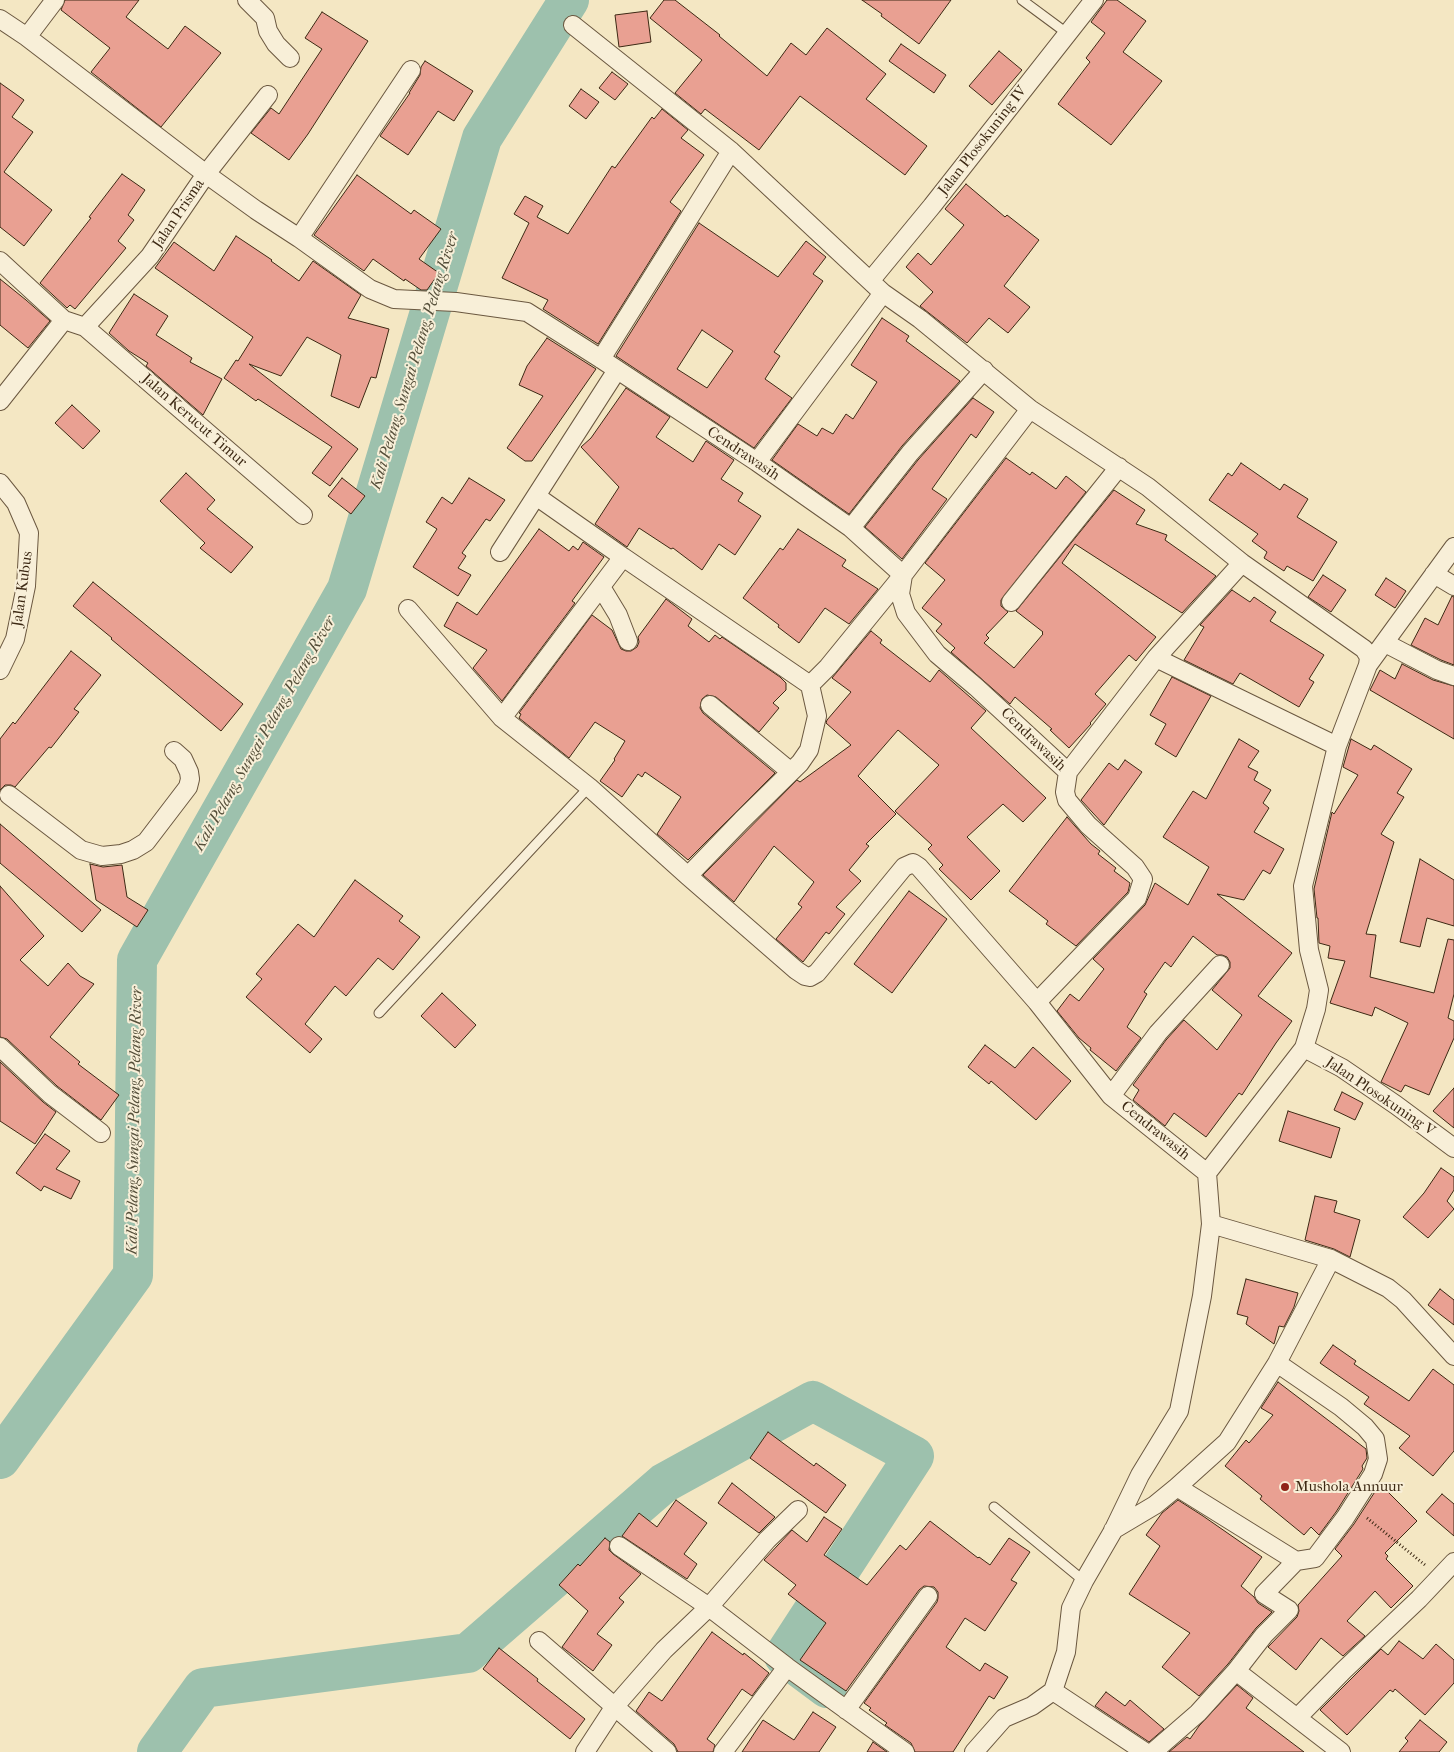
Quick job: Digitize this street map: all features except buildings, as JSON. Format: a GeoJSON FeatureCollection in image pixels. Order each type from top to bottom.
{"type":"FeatureCollection","features":[{"type":"Feature","properties":{"kind":"street"},"geometry":{"type":"LineString","coordinates":[[27,37],[55,0]]}},
{"type":"Feature","properties":{"kind":"street"},"geometry":{"type":"LineString","coordinates":[[247,0],[265,18],[268,31],[276,44],[290,58]]}},
{"type":"Feature","properties":{"kind":"street","name":"Jalan Plosokuning IV"},"geometry":{"type":"LineString","coordinates":[[870,280],[932,206],[1094,0]]}},
{"type":"Feature","properties":{"kind":"street","name":"Cendrawasih"},"geometry":{"type":"LineString","coordinates":[[0,19],[27,37],[206,174],[370,289],[394,299],[456,302],[527,312],[757,462],[851,528],[902,575],[900,594],[906,613],[937,654],[976,687],[1068,772],[1065,792],[1067,800],[1088,825],[1135,867],[1143,879],[1137,898],[1038,1002],[1111,1096],[1207,1173]]}},
{"type":"Feature","properties":{"kind":"street"},"geometry":{"type":"LineString","coordinates":[[573,26],[731,151],[883,293],[920,319],[1030,409],[1148,487],[1242,563],[1364,649],[1369,658],[1337,746],[1303,886],[1309,950],[1319,990],[1316,1009],[1304,1048],[1207,1173],[1212,1224],[1202,1296],[1179,1411],[1140,1475],[1113,1531],[1084,1581],[1071,1608],[1066,1652],[1053,1691],[1032,1706],[1004,1718],[974,1752]]}},
{"type":"Feature","properties":{"kind":"street"},"geometry":{"type":"LineString","coordinates":[[299,238],[411,70]]}},
{"type":"Feature","properties":{"kind":"street","name":"Jalan Prisma"},"geometry":{"type":"LineString","coordinates":[[85,327],[150,256],[206,174],[268,95]]}},
{"type":"Feature","properties":{"kind":"street"},"geometry":{"type":"LineString","coordinates":[[601,359],[731,151]]}},
{"type":"Feature","properties":{"kind":"street"},"geometry":{"type":"LineString","coordinates":[[0,261],[64,320],[85,327]]}},
{"type":"Feature","properties":{"kind":"street"},"geometry":{"type":"LineString","coordinates":[[757,462],[883,293]]}},
{"type":"Feature","properties":{"kind":"street"},"geometry":{"type":"LineString","coordinates":[[0,401],[64,320]]}},
{"type":"Feature","properties":{"kind":"street","name":"Jalan Kerucut Timur"},"geometry":{"type":"LineString","coordinates":[[85,327],[303,515]]}},
{"type":"Feature","properties":{"kind":"street"},"geometry":{"type":"LineString","coordinates":[[500,552],[617,370]]}},
{"type":"Feature","properties":{"kind":"street"},"geometry":{"type":"LineString","coordinates":[[851,528],[910,454],[984,370]]}},
{"type":"Feature","properties":{"kind":"street"},"geometry":{"type":"LineString","coordinates":[[810,685],[828,667],[902,575],[1030,409]]}},
{"type":"Feature","properties":{"kind":"street"},"geometry":{"type":"LineString","coordinates":[[1011,602],[1119,467]]}},
{"type":"Feature","properties":{"kind":"street","name":"Jalan Kubus"},"geometry":{"type":"LineString","coordinates":[[0,483],[16,503],[29,533],[26,586],[15,639],[0,670]]}},
{"type":"Feature","properties":{"kind":"street"},"geometry":{"type":"LineString","coordinates":[[536,496],[810,685],[817,716],[808,750],[800,763],[688,876]]}},
{"type":"Feature","properties":{"kind":"street"},"geometry":{"type":"LineString","coordinates":[[1368,665],[1454,546]]}},
{"type":"Feature","properties":{"kind":"street"},"geometry":{"type":"LineString","coordinates":[[502,718],[623,557]]}},
{"type":"Feature","properties":{"kind":"street"},"geometry":{"type":"LineString","coordinates":[[1068,772],[1156,658],[1242,563]]}},
{"type":"Feature","properties":{"kind":"street"},"geometry":{"type":"LineString","coordinates":[[1434,574],[1454,586]]}},
{"type":"Feature","properties":{"kind":"street"},"geometry":{"type":"LineString","coordinates":[[601,587],[618,615],[628,641]]}},
{"type":"Feature","properties":{"kind":"street"},"geometry":{"type":"LineString","coordinates":[[408,609],[502,718],[589,787],[796,970],[810,977],[817,974],[904,867],[912,863],[919,866],[1038,1002]]}},
{"type":"Feature","properties":{"kind":"street"},"geometry":{"type":"LineString","coordinates":[[1385,643],[1437,670],[1454,676]]}},
{"type":"Feature","properties":{"kind":"street"},"geometry":{"type":"LineString","coordinates":[[1156,658],[1337,746]]}},
{"type":"Feature","properties":{"kind":"street"},"geometry":{"type":"LineString","coordinates":[[710,705],[791,772]]}},
{"type":"Feature","properties":{"kind":"street"},"geometry":{"type":"LineString","coordinates":[[9,795],[81,850],[102,856],[121,854],[133,850],[146,842],[188,787],[189,772],[183,759],[174,752]]}},
{"type":"Feature","properties":{"kind":"street"},"geometry":{"type":"LineString","coordinates":[[1111,1096],[1158,1033],[1220,965]]}},
{"type":"Feature","properties":{"kind":"street"},"geometry":{"type":"LineString","coordinates":[[0,1047],[50,1094],[101,1133]]}},
{"type":"Feature","properties":{"kind":"street","name":"Jalan Plosokuning V"},"geometry":{"type":"LineString","coordinates":[[1304,1048],[1349,1074],[1396,1105],[1454,1148]]}},
{"type":"Feature","properties":{"kind":"street"},"geometry":{"type":"LineString","coordinates":[[1212,1224],[1331,1260],[1388,1288],[1403,1300],[1454,1356]]}},
{"type":"Feature","properties":{"kind":"street"},"geometry":{"type":"LineString","coordinates":[[1113,1531],[1155,1505],[1227,1442],[1278,1363],[1331,1260]]}},
{"type":"Feature","properties":{"kind":"street"},"geometry":{"type":"LineString","coordinates":[[1153,1752],[1198,1713],[1236,1671],[1264,1635],[1289,1610],[1264,1594],[1296,1562],[1315,1558],[1373,1474],[1378,1459],[1375,1439],[1365,1427],[1341,1407],[1278,1363]]}},
{"type":"Feature","properties":{"kind":"street"},"geometry":{"type":"LineString","coordinates":[[1176,1488],[1296,1562]]}},
{"type":"Feature","properties":{"kind":"street"},"geometry":{"type":"LineString","coordinates":[[585,1752],[615,1706],[664,1650],[709,1608],[767,1540],[798,1510]]}},
{"type":"Feature","properties":{"kind":"street"},"geometry":{"type":"LineString","coordinates":[[620,1546],[709,1608],[787,1667],[906,1752]]}},
{"type":"Feature","properties":{"kind":"street"},"geometry":{"type":"LineString","coordinates":[[1297,1718],[1344,1670],[1394,1624],[1454,1562]]}},
{"type":"Feature","properties":{"kind":"street"},"geometry":{"type":"LineString","coordinates":[[846,1710],[928,1596]]}},
{"type":"Feature","properties":{"kind":"street"},"geometry":{"type":"LineString","coordinates":[[539,1641],[667,1752]]}},
{"type":"Feature","properties":{"kind":"street"},"geometry":{"type":"LineString","coordinates":[[723,1752],[787,1667]]}},
{"type":"Feature","properties":{"kind":"street"},"geometry":{"type":"LineString","coordinates":[[1236,1671],[1341,1752]]}},
{"type":"Feature","properties":{"kind":"street"},"geometry":{"type":"LineString","coordinates":[[1053,1691],[1145,1752]]}},
{"type":"Feature","properties":{"kind":"lane"},"geometry":{"type":"LineString","coordinates":[[1022,0],[1068,34]]}},
{"type":"Feature","properties":{"kind":"lane"},"geometry":{"type":"LineString","coordinates":[[379,1012],[589,787]]}},
{"type":"Feature","properties":{"kind":"lane"},"geometry":{"type":"LineString","coordinates":[[994,1507],[1084,1581]]}},
{"type":"Feature","properties":{"kind":"path"},"geometry":{"type":"LineString","coordinates":[[1352,1506],[1440,1577]]}},
{"type":"Feature","properties":{"kind":"waterway","name":"Kali Pelang, Sungai Pelang, Pelang River"},"geometry":{"type":"LineString","coordinates":[[0,1459],[133,1275],[137,960],[347,589],[482,138],[569,0]]}},
{"type":"Feature","properties":{"kind":"waterway","name":"Kali Pelang, Sungai Pelang, Pelang River"},"geometry":{"type":"LineString","coordinates":[[157,1752],[203,1688],[468,1653],[664,1483],[813,1401],[914,1456],[784,1656],[827,1688]]}},
{"type":"Feature","properties":{"kind":"place","name":"Mushola Annuur"},"geometry":{"type":"Point","coordinates":[1285,1487]}}]}
